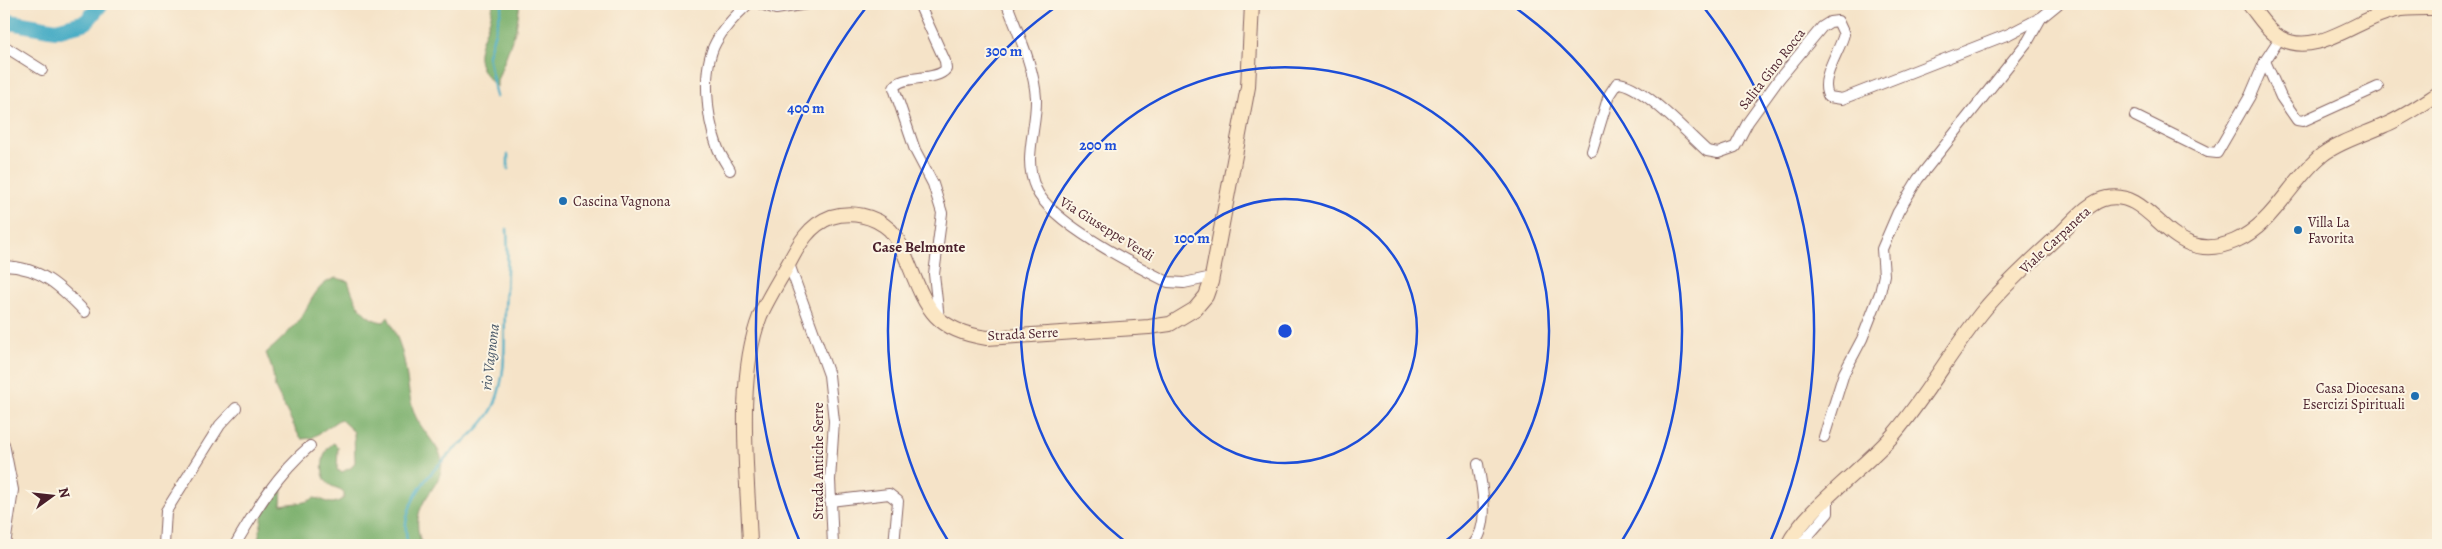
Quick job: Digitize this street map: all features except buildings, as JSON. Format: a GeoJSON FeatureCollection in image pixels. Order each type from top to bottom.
{"type":"FeatureCollection","features":[{"type":"Feature","properties":{"kind":"main road","name":"Strada Serre"},"geometry":{"type":"LineString","coordinates":[[750,545],[744,399],[760,317],[809,231],[824,220],[841,214],[859,214],[876,220],[891,231],[901,246],[926,304],[939,320],[964,335],[987,338],[1158,326],[1179,320],[1195,309],[1206,296],[1212,277],[1248,88],[1252,4]]}},
{"type":"Feature","properties":{"kind":"main road"},"geometry":{"type":"LineString","coordinates":[[2249,4],[2268,28],[2280,38],[2293,43],[2312,43],[2387,12],[2438,8]]}},
{"type":"Feature","properties":{"kind":"main road","name":"Viale Carpaneta"},"geometry":{"type":"LineString","coordinates":[[1788,545],[1792,537],[1828,499],[1894,434],[1984,309],[2066,228],[2099,200],[2114,196],[2132,200],[2169,232],[2191,245],[2211,247],[2234,242],[2266,218],[2322,155],[2344,142],[2387,124],[2438,94]]}},
{"type":"Feature","properties":{"kind":"street"},"geometry":{"type":"LineString","coordinates":[[730,170],[717,146],[708,102],[706,75],[716,42],[727,25],[748,4]]}},
{"type":"Feature","properties":{"kind":"street"},"geometry":{"type":"LineString","coordinates":[[762,4],[776,9],[807,4]]}},
{"type":"Feature","properties":{"kind":"street"},"geometry":{"type":"LineString","coordinates":[[919,4],[945,61],[946,69],[940,74],[899,82],[894,88],[915,150],[933,184],[942,213],[934,274],[939,320]]}},
{"type":"Feature","properties":{"kind":"street","name":"Via Giuseppe Verdi"},"geometry":{"type":"LineString","coordinates":[[1007,4],[1034,84],[1036,109],[1030,152],[1030,168],[1032,180],[1041,199],[1049,209],[1071,226],[1168,282],[1184,284],[1212,277]]}},
{"type":"Feature","properties":{"kind":"street","name":"Salita Gino Rocca"},"geometry":{"type":"LineString","coordinates":[[1592,151],[1610,95],[1617,83],[1631,85],[1687,131],[1707,151],[1718,154],[1735,147],[1748,122],[1779,79],[1822,27],[1830,22],[1838,21],[1844,34],[1826,83],[1829,97],[1837,99],[1851,96],[2009,34],[2042,17],[2058,4]]}},
{"type":"Feature","properties":{"kind":"street","name":"Salita Gino Rocca"},"geometry":{"type":"LineString","coordinates":[[1824,437],[1844,373],[1862,339],[1880,293],[1884,276],[1882,249],[1898,212],[1918,179],[2028,41],[2042,17]]}},
{"type":"Feature","properties":{"kind":"street"},"geometry":{"type":"LineString","coordinates":[[2135,116],[2208,152],[2217,153],[2250,96],[2265,61],[2280,38]]}},
{"type":"Feature","properties":{"kind":"street"},"geometry":{"type":"LineString","coordinates":[[4,46],[42,70]]}},
{"type":"Feature","properties":{"kind":"street"},"geometry":{"type":"LineString","coordinates":[[2265,61],[2281,97],[2297,120],[2303,121],[2378,87]]}},
{"type":"Feature","properties":{"kind":"street","name":"Strada Antiche Serre"},"geometry":{"type":"LineString","coordinates":[[789,264],[829,375],[834,421],[830,501],[832,545]]}},
{"type":"Feature","properties":{"kind":"street"},"geometry":{"type":"LineString","coordinates":[[4,266],[29,270],[58,284],[85,312]]}},
{"type":"Feature","properties":{"kind":"street"},"geometry":{"type":"LineString","coordinates":[[164,545],[166,510],[220,425],[236,408]]}},
{"type":"Feature","properties":{"kind":"street"},"geometry":{"type":"LineString","coordinates":[[4,444],[13,490],[5,545]]}},
{"type":"Feature","properties":{"kind":"street"},"geometry":{"type":"LineString","coordinates":[[235,545],[252,516],[281,475],[291,462],[310,446]]}},
{"type":"Feature","properties":{"kind":"street"},"geometry":{"type":"LineString","coordinates":[[1473,545],[1479,536],[1483,515],[1478,464]]}},
{"type":"Feature","properties":{"kind":"street"},"geometry":{"type":"LineString","coordinates":[[830,501],[889,494],[898,501],[894,545]]}},
{"type":"Feature","properties":{"kind":"street"},"geometry":{"type":"LineString","coordinates":[[1800,545],[1828,513],[1828,499]]}},
{"type":"Feature","properties":{"kind":"green space"},"geometry":{"type":"Polygon","coordinates":[[[493,4],[520,4],[516,29],[497,81],[497,87],[486,76],[479,56],[493,4]]]}},
{"type":"Feature","properties":{"kind":"green space"},"geometry":{"type":"Polygon","coordinates":[[[336,278],[348,281],[360,308],[370,317],[384,322],[388,317],[402,352],[410,400],[415,415],[440,453],[441,468],[438,478],[418,516],[418,529],[422,545],[257,545],[265,504],[277,485],[282,488],[281,505],[303,502],[314,498],[332,503],[339,501],[344,498],[344,492],[330,485],[324,476],[323,463],[326,451],[334,443],[338,447],[337,470],[342,472],[352,467],[355,462],[354,432],[340,419],[312,438],[302,439],[275,388],[272,369],[266,353],[302,317],[322,285],[336,278]]]}},
{"type":"Feature","properties":{"kind":"waterway"},"geometry":{"type":"LineString","coordinates":[[4,21],[56,30],[86,22],[101,4]]}},
{"type":"Feature","properties":{"kind":"waterway","name":"rio Vagnona"},"geometry":{"type":"LineString","coordinates":[[496,97],[488,55],[503,4]]}},
{"type":"Feature","properties":{"kind":"waterway"},"geometry":{"type":"LineString","coordinates":[[508,155],[508,169]]}},
{"type":"Feature","properties":{"kind":"waterway","name":"rio Vagnona"},"geometry":{"type":"LineString","coordinates":[[407,545],[406,523],[408,512],[418,491],[440,464],[484,422],[492,410],[499,392],[504,356],[508,259],[507,229]]}},
{"type":"Feature","properties":{"kind":"place","name":"Cascina Vagnona"},"geometry":{"type":"Point","coordinates":[563,201]}},
{"type":"Feature","properties":{"kind":"place","name":"Villa La Favorita"},"geometry":{"type":"Point","coordinates":[2298,230]}},
{"type":"Feature","properties":{"kind":"place","name":"Casa Diocesana Esercizi Spirituali"},"geometry":{"type":"Point","coordinates":[2415,396]}},
{"type":"Feature","properties":{"kind":"district","name":"Case Belmonte"},"geometry":{"type":"Point","coordinates":[919,247]}}]}
